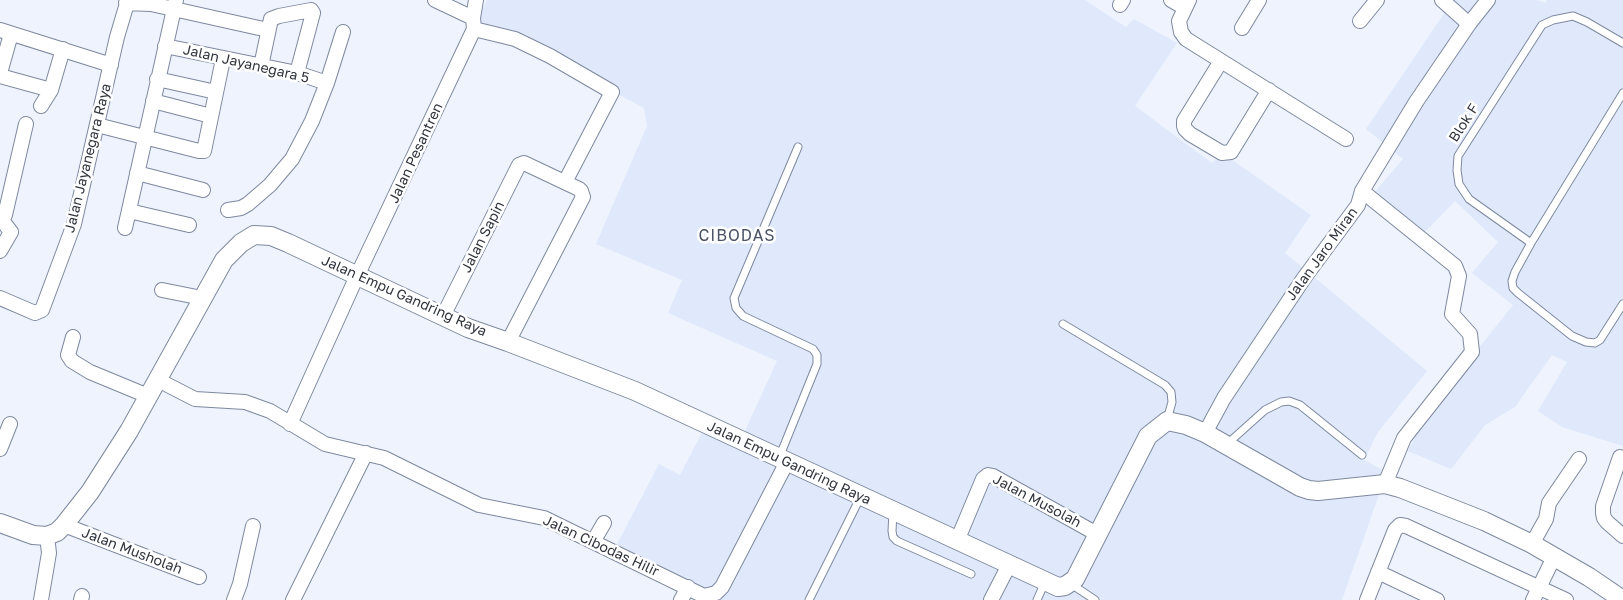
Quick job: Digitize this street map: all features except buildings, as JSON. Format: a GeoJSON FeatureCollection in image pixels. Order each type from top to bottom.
{"type":"FeatureCollection","features":[{"type":"Feature","properties":{"kind":"street"},"geometry":{"type":"LineString","coordinates":[[435,0],[474,24],[516,39],[550,56],[612,92],[565,182],[582,191],[582,199],[508,342]]}},
{"type":"Feature","properties":{"kind":"street","name":"Jalan Pesantren"},"geometry":{"type":"LineString","coordinates":[[357,276],[474,24],[476,0]]}},
{"type":"Feature","properties":{"kind":"street"},"geometry":{"type":"LineString","coordinates":[[1171,0],[1187,4],[1179,21],[1181,32],[1186,39],[1346,140]]}},
{"type":"Feature","properties":{"kind":"street"},"geometry":{"type":"LineString","coordinates":[[1242,28],[1259,0]]}},
{"type":"Feature","properties":{"kind":"street"},"geometry":{"type":"LineString","coordinates":[[1360,21],[1377,0]]}},
{"type":"Feature","properties":{"kind":"street"},"geometry":{"type":"LineString","coordinates":[[1442,0],[1469,24]]}},
{"type":"Feature","properties":{"kind":"street","name":"Jalan Jaro Miran"},"geometry":{"type":"LineString","coordinates":[[1205,433],[1224,398],[1304,278],[1358,205],[1362,191],[1416,102],[1469,24],[1488,0]]}},
{"type":"Feature","properties":{"kind":"street"},"geometry":{"type":"LineString","coordinates":[[127,2],[175,4],[268,30]]}},
{"type":"Feature","properties":{"kind":"street","name":"Jalan Jayanegara Raya"},"geometry":{"type":"LineString","coordinates":[[0,298],[30,311],[40,312],[74,224],[117,37],[127,2]]}},
{"type":"Feature","properties":{"kind":"street"},"geometry":{"type":"LineString","coordinates":[[125,228],[175,4]]}},
{"type":"Feature","properties":{"kind":"street"},"geometry":{"type":"LineString","coordinates":[[261,66],[270,19],[310,10],[312,11],[297,73]]}},
{"type":"Feature","properties":{"kind":"street"},"geometry":{"type":"LineString","coordinates":[[51,90],[0,74],[5,32],[111,65]]}},
{"type":"Feature","properties":{"kind":"street"},"geometry":{"type":"LineString","coordinates":[[228,210],[241,208],[248,204],[270,184],[292,159],[312,121],[327,83],[343,32]]}},
{"type":"Feature","properties":{"kind":"street","name":"Jalan Jayanegara 5"},"geometry":{"type":"LineString","coordinates":[[165,46],[297,73],[327,83]]}},
{"type":"Feature","properties":{"kind":"street"},"geometry":{"type":"LineString","coordinates":[[41,106],[51,90],[63,49]]}},
{"type":"Feature","properties":{"kind":"street"},"geometry":{"type":"LineString","coordinates":[[97,125],[202,152],[205,148],[223,59]]}},
{"type":"Feature","properties":{"kind":"street"},"geometry":{"type":"LineString","coordinates":[[1221,61],[1184,121],[1185,129],[1190,134],[1222,153],[1231,152],[1269,90]]}},
{"type":"Feature","properties":{"kind":"street"},"geometry":{"type":"LineString","coordinates":[[157,79],[216,92]]}},
{"type":"Feature","properties":{"kind":"street"},"geometry":{"type":"LineString","coordinates":[[153,101],[211,116]]}},
{"type":"Feature","properties":{"kind":"street"},"geometry":{"type":"LineString","coordinates":[[0,251],[11,232],[0,219],[5,215],[26,124]]}},
{"type":"Feature","properties":{"kind":"street","name":"Jalan Sapin"},"geometry":{"type":"LineString","coordinates":[[442,316],[518,165],[522,162],[565,182]]}},
{"type":"Feature","properties":{"kind":"street"},"geometry":{"type":"LineString","coordinates":[[136,173],[203,190]]}},
{"type":"Feature","properties":{"kind":"street"},"geometry":{"type":"LineString","coordinates":[[1362,191],[1455,266],[1459,276],[1452,314],[1470,334],[1472,352],[1404,438],[1385,484]]}},
{"type":"Feature","properties":{"kind":"street"},"geometry":{"type":"LineString","coordinates":[[128,211],[188,224]]}},
{"type":"Feature","properties":{"kind":"street","name":"Jalan Empu Gandring Raya"},"geometry":{"type":"LineString","coordinates":[[47,536],[56,532],[64,524],[90,492],[129,431],[224,260],[241,242],[254,235],[271,236],[468,328],[635,391],[1045,582],[1058,586],[1070,584]]}},
{"type":"Feature","properties":{"kind":"street"},"geometry":{"type":"LineString","coordinates":[[290,424],[357,276]]}},
{"type":"Feature","properties":{"kind":"street"},"geometry":{"type":"LineString","coordinates":[[162,290],[202,298]]}},
{"type":"Feature","properties":{"kind":"street"},"geometry":{"type":"LineString","coordinates":[[73,337],[68,355],[72,361],[90,372],[148,396]]}},
{"type":"Feature","properties":{"kind":"street","name":"Jalan Cibodas Hilir"},"geometry":{"type":"LineString","coordinates":[[158,380],[195,399],[245,402],[270,411],[325,444],[384,458],[479,505],[544,518],[593,542],[685,594],[704,596],[716,593],[722,586],[783,460]]}},
{"type":"Feature","properties":{"kind":"street"},"geometry":{"type":"LineString","coordinates":[[1070,584],[1079,574],[1097,534],[1148,436],[1167,421],[1177,422],[1205,433],[1309,490],[1318,491],[1385,484],[1400,488],[1484,521],[1532,544],[1621,593]]}},
{"type":"Feature","properties":{"kind":"street"},"geometry":{"type":"LineString","coordinates":[[0,449],[10,424]]}},
{"type":"Feature","properties":{"kind":"street"},"geometry":{"type":"LineString","coordinates":[[293,600],[366,453]]}},
{"type":"Feature","properties":{"kind":"street"},"geometry":{"type":"LineString","coordinates":[[1620,457],[1603,506],[1603,513],[1607,522],[1623,536]]}},
{"type":"Feature","properties":{"kind":"street"},"geometry":{"type":"LineString","coordinates":[[1532,544],[1546,520],[1549,502],[1579,459]]}},
{"type":"Feature","properties":{"kind":"street","name":"Jalan Musolah"},"geometry":{"type":"LineString","coordinates":[[957,541],[983,478],[988,475],[993,476],[1097,534]]}},
{"type":"Feature","properties":{"kind":"street"},"geometry":{"type":"LineString","coordinates":[[0,523],[33,534],[47,536],[49,553],[41,600]]}},
{"type":"Feature","properties":{"kind":"street"},"geometry":{"type":"LineString","coordinates":[[593,542],[604,523]]}},
{"type":"Feature","properties":{"kind":"street","name":"Jalan Musholah"},"geometry":{"type":"LineString","coordinates":[[64,524],[200,577]]}},
{"type":"Feature","properties":{"kind":"street"},"geometry":{"type":"LineString","coordinates":[[1368,600],[1395,530],[1400,525],[1406,526],[1566,600]]}},
{"type":"Feature","properties":{"kind":"street"},"geometry":{"type":"LineString","coordinates":[[234,600],[240,584],[253,526]]}},
{"type":"Feature","properties":{"kind":"street"},"geometry":{"type":"LineString","coordinates":[[1533,600],[1554,557]]}},
{"type":"Feature","properties":{"kind":"street"},"geometry":{"type":"LineString","coordinates":[[991,600],[1009,565]]}},
{"type":"Feature","properties":{"kind":"street"},"geometry":{"type":"LineString","coordinates":[[1378,572],[1437,600]]}},
{"type":"Feature","properties":{"kind":"lane","name":"Blok F"},"geometry":{"type":"LineString","coordinates":[[1532,243],[1469,199],[1459,184],[1458,156],[1542,25],[1553,20],[1573,16],[1623,43]]}},
{"type":"Feature","properties":{"kind":"lane"},"geometry":{"type":"LineString","coordinates":[[1623,93],[1532,243],[1515,272],[1512,281],[1513,288],[1518,293],[1572,336],[1586,342],[1594,343],[1600,340],[1623,304]]}},
{"type":"Feature","properties":{"kind":"lane"},"geometry":{"type":"LineString","coordinates":[[783,460],[783,448],[817,364],[817,355],[813,349],[743,316],[736,308],[734,298],[798,147]]}},
{"type":"Feature","properties":{"kind":"lane"},"geometry":{"type":"LineString","coordinates":[[1063,324],[1165,385],[1171,392],[1172,402],[1167,421]]}},
{"type":"Feature","properties":{"kind":"lane"},"geometry":{"type":"LineString","coordinates":[[1226,445],[1265,410],[1282,402],[1289,401],[1300,405],[1362,455]]}},
{"type":"Feature","properties":{"kind":"lane"},"geometry":{"type":"LineString","coordinates":[[809,600],[861,496]]}},
{"type":"Feature","properties":{"kind":"lane"},"geometry":{"type":"LineString","coordinates":[[894,511],[892,531],[893,537],[897,541],[971,574]]}},
{"type":"Feature","properties":{"kind":"lane"},"geometry":{"type":"LineString","coordinates":[[1036,600],[1045,582]]}},
{"type":"Feature","properties":{"kind":"lane"},"geometry":{"type":"LineString","coordinates":[[1070,584],[1095,600]]}},
{"type":"Feature","properties":{"kind":"shaded area"},"geometry":{"type":"Polygon","coordinates":[[[487,0],[1085,0],[1126,27],[1134,19],[1177,43],[1135,106],[1212,163],[1222,153],[1311,215],[1285,253],[1427,371],[1378,432],[1364,460],[1387,472],[1342,600],[701,600],[615,548],[659,464],[680,475],[709,419],[744,433],[777,361],[668,313],[682,280],[596,244],[647,126],[644,108],[477,20],[487,0]]]}},
{"type":"Feature","properties":{"kind":"shaded area"},"geometry":{"type":"Polygon","coordinates":[[[1453,0],[1536,0],[1546,3],[1547,0],[1623,0],[1623,446],[1562,427],[1538,411],[1567,362],[1552,355],[1515,407],[1485,425],[1451,469],[1408,451],[1428,412],[1513,305],[1472,273],[1498,242],[1455,201],[1415,242],[1366,202],[1403,159],[1366,129],[1453,0]]]}},
{"type":"Feature","properties":{"kind":"district","name":"CIBODAS"},"geometry":{"type":"Point","coordinates":[737,236]}}]}
